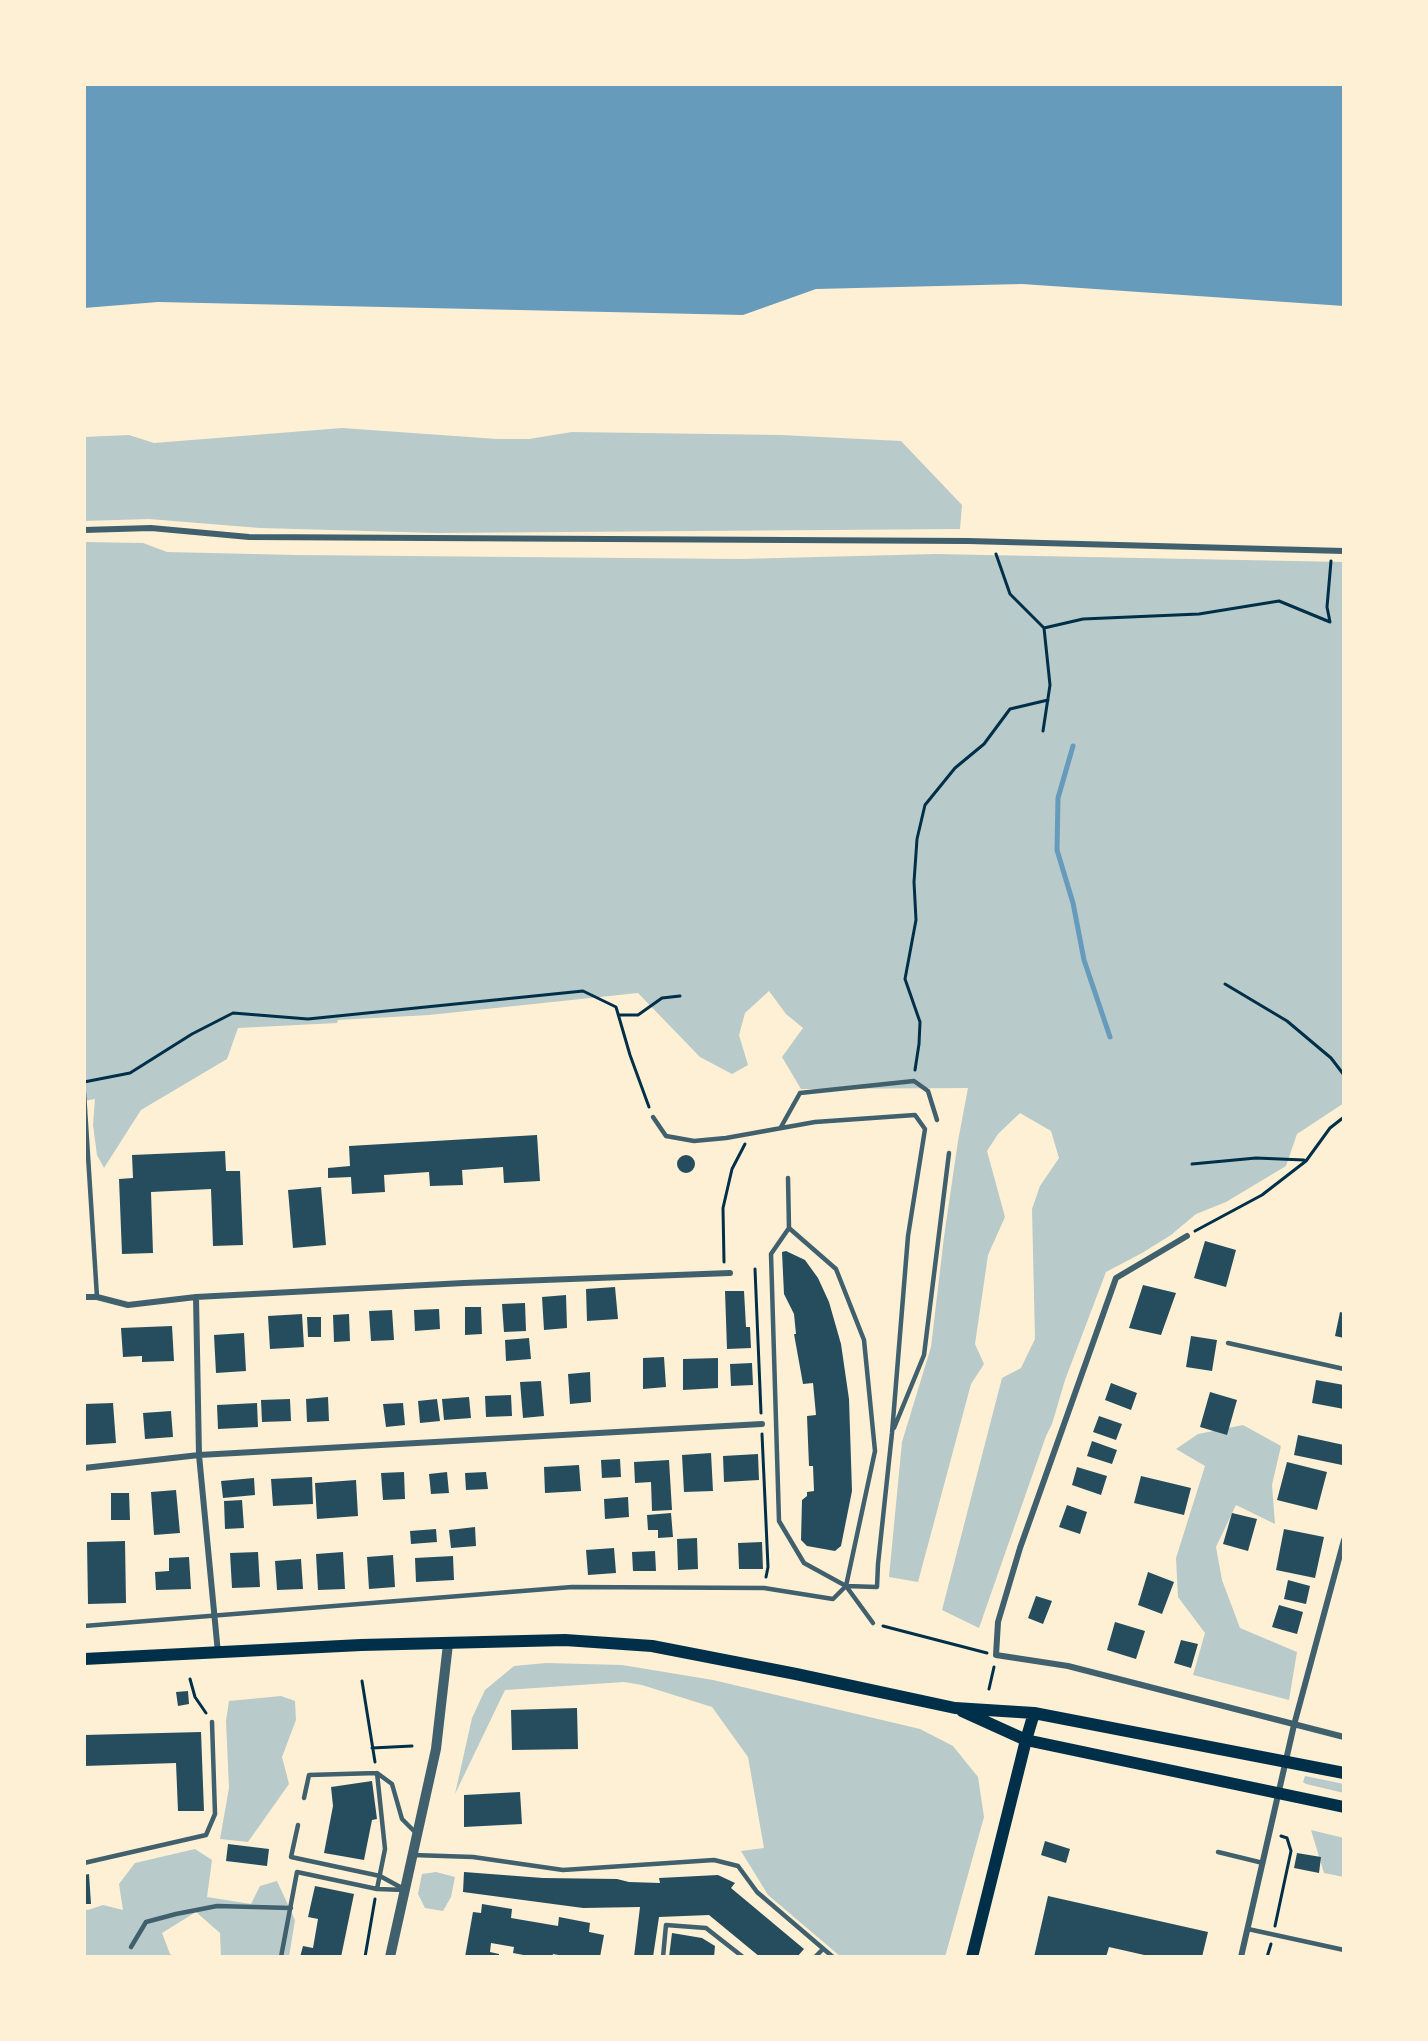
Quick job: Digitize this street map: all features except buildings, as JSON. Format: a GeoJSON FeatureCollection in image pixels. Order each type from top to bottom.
{"type":"FeatureCollection","features":[{"type":"Feature","properties":{"kind":"main road"},"geometry":{"type":"LineString","coordinates":[[84,1659],[361,1645],[565,1640],[652,1646],[955,1708],[1034,1713],[1344,1773]]}},
{"type":"Feature","properties":{"kind":"main road"},"geometry":{"type":"LineString","coordinates":[[955,1708],[1026,1740],[1344,1807]]}},
{"type":"Feature","properties":{"kind":"main road"},"geometry":{"type":"LineString","coordinates":[[972,1957],[1034,1713]]}},
{"type":"Feature","properties":{"kind":"street"},"geometry":{"type":"LineString","coordinates":[[84,530],[151,528],[261,537],[978,541],[1344,551]]}},
{"type":"Feature","properties":{"kind":"street"},"geometry":{"type":"LineString","coordinates":[[1187,1236],[1116,1278],[1020,1548],[998,1622],[996,1655],[1068,1666],[1344,1737]]}},
{"type":"Feature","properties":{"kind":"street"},"geometry":{"type":"LineString","coordinates":[[84,1297],[96,1297],[128,1305],[196,1297],[464,1283],[727,1273]]}},
{"type":"Feature","properties":{"kind":"street"},"geometry":{"type":"LineString","coordinates":[[196,1297],[199,1455],[218,1653]]}},
{"type":"Feature","properties":{"kind":"street"},"geometry":{"type":"LineString","coordinates":[[84,1468],[199,1455],[762,1424]]}},
{"type":"Feature","properties":{"kind":"street"},"geometry":{"type":"LineString","coordinates":[[1241,1957],[1280,1794],[1285,1760],[1344,1540]]}},
{"type":"Feature","properties":{"kind":"street"},"geometry":{"type":"LineString","coordinates":[[390,1957],[436,1749],[448,1644]]}},
{"type":"Feature","properties":{"kind":"lane"},"geometry":{"type":"LineString","coordinates":[[781,1127],[800,1093],[914,1081],[928,1091],[937,1120]]}},
{"type":"Feature","properties":{"kind":"lane"},"geometry":{"type":"LineString","coordinates":[[84,1093],[96,1297]]}},
{"type":"Feature","properties":{"kind":"lane"},"geometry":{"type":"LineString","coordinates":[[653,1117],[666,1136],[694,1141],[726,1138],[816,1122],[915,1115],[925,1129],[908,1236],[877,1587],[846,1586]]}},
{"type":"Feature","properties":{"kind":"lane"},"geometry":{"type":"LineString","coordinates":[[892,1433],[924,1355],[949,1153]]}},
{"type":"Feature","properties":{"kind":"lane"},"geometry":{"type":"LineString","coordinates":[[788,1178],[789,1228],[771,1254],[779,1521],[804,1563],[846,1586],[873,1623]]}},
{"type":"Feature","properties":{"kind":"lane"},"geometry":{"type":"LineString","coordinates":[[84,1626],[572,1587],[764,1588],[833,1599],[846,1586],[875,1451],[864,1340],[836,1269],[789,1228]]}},
{"type":"Feature","properties":{"kind":"lane"},"geometry":{"type":"LineString","coordinates":[[1227,1344],[1344,1369]]}},
{"type":"Feature","properties":{"kind":"lane"},"geometry":{"type":"LineString","coordinates":[[84,1863],[206,1834],[215,1814],[212,1722]]}},
{"type":"Feature","properties":{"kind":"lane"},"geometry":{"type":"LineString","coordinates":[[304,1798],[309,1775],[377,1773],[392,1784],[402,1819],[417,1834]]}},
{"type":"Feature","properties":{"kind":"lane"},"geometry":{"type":"LineString","coordinates":[[377,1773],[385,1849],[377,1889]]}},
{"type":"Feature","properties":{"kind":"lane"},"geometry":{"type":"LineString","coordinates":[[298,1825],[291,1857],[380,1876],[405,1890]]}},
{"type":"Feature","properties":{"kind":"lane"},"geometry":{"type":"LineString","coordinates":[[1218,1852],[1263,1863]]}},
{"type":"Feature","properties":{"kind":"lane"},"geometry":{"type":"LineString","coordinates":[[412,1855],[473,1857],[563,1870],[714,1860],[738,1866],[757,1892],[833,1957]]}},
{"type":"Feature","properties":{"kind":"lane"},"geometry":{"type":"LineString","coordinates":[[281,1957],[297,1872],[377,1889],[405,1890]]}},
{"type":"Feature","properties":{"kind":"lane"},"geometry":{"type":"LineString","coordinates":[[130,1947],[146,1922],[176,1914],[218,1906],[291,1908]]}},
{"type":"Feature","properties":{"kind":"lane"},"geometry":{"type":"LineString","coordinates":[[663,1957],[666,1925],[706,1928],[744,1957]]}},
{"type":"Feature","properties":{"kind":"lane"},"geometry":{"type":"LineString","coordinates":[[1248,1929],[1344,1950]]}},
{"type":"Feature","properties":{"kind":"lane"},"geometry":{"type":"LineString","coordinates":[[815,1957],[823,1949]]}},
{"type":"Feature","properties":{"kind":"path"},"geometry":{"type":"LineString","coordinates":[[978,541],[994,551],[1011,594],[1044,628],[1050,685],[1042,731]]}},
{"type":"Feature","properties":{"kind":"path"},"geometry":{"type":"LineString","coordinates":[[1044,628],[1083,619],[1199,614],[1279,601],[1330,622],[1328,607],[1331,550]]}},
{"type":"Feature","properties":{"kind":"path"},"geometry":{"type":"LineString","coordinates":[[914,1081],[920,1022],[905,979],[916,920],[914,882],[917,839],[925,805],[955,768],[984,744],[1010,709],[1048,700]]}},
{"type":"Feature","properties":{"kind":"path"},"geometry":{"type":"LineString","coordinates":[[1225,984],[1287,1021],[1331,1058],[1344,1075]]}},
{"type":"Feature","properties":{"kind":"path"},"geometry":{"type":"LineString","coordinates":[[84,1082],[130,1073],[192,1034],[233,1013],[308,1019],[583,992],[616,1007],[630,1055],[653,1117]]}},
{"type":"Feature","properties":{"kind":"path"},"geometry":{"type":"LineString","coordinates":[[618,1015],[638,1016],[662,998],[680,996]]}},
{"type":"Feature","properties":{"kind":"path"},"geometry":{"type":"LineString","coordinates":[[1187,1236],[1262,1195],[1306,1161],[1330,1128],[1344,1117]]}},
{"type":"Feature","properties":{"kind":"path"},"geometry":{"type":"LineString","coordinates":[[727,1273],[723,1208],[732,1169],[752,1132]]}},
{"type":"Feature","properties":{"kind":"path"},"geometry":{"type":"LineString","coordinates":[[1192,1164],[1256,1158],[1306,1161]]}},
{"type":"Feature","properties":{"kind":"path"},"geometry":{"type":"LineString","coordinates":[[873,1623],[969,1650],[996,1655],[989,1689]]}},
{"type":"Feature","properties":{"kind":"path"},"geometry":{"type":"LineString","coordinates":[[190,1679],[195,1697],[212,1722]]}},
{"type":"Feature","properties":{"kind":"path"},"geometry":{"type":"LineString","coordinates":[[363,1681],[377,1773]]}},
{"type":"Feature","properties":{"kind":"path"},"geometry":{"type":"LineString","coordinates":[[372,1748],[412,1746]]}},
{"type":"Feature","properties":{"kind":"path"},"geometry":{"type":"LineString","coordinates":[[1267,1957],[1291,1851],[1287,1838],[1281,1836]]}},
{"type":"Feature","properties":{"kind":"path"},"geometry":{"type":"LineString","coordinates":[[365,1957],[377,1889]]}},
{"type":"Feature","properties":{"kind":"shaded area"},"geometry":{"type":"Polygon","coordinates":[[[342,428],[497,439],[529,439],[572,432],[781,435],[901,441],[962,505],[960,529],[437,533],[260,528],[149,519],[84,521],[84,437],[129,435],[154,443],[342,428]]]}},
{"type":"Feature","properties":{"kind":"shaded area"},"geometry":{"type":"Polygon","coordinates":[[[84,542],[143,543],[167,552],[296,555],[740,559],[935,554],[1344,562],[1344,1103],[1297,1134],[1286,1166],[1226,1202],[1196,1214],[1171,1235],[1106,1272],[1065,1380],[1052,1424],[979,1628],[942,1610],[1002,1378],[1021,1368],[1035,1339],[1032,1209],[1040,1186],[1059,1158],[1051,1131],[1020,1113],[998,1134],[987,1151],[1005,1217],[988,1255],[975,1344],[984,1364],[971,1384],[918,1582],[889,1577],[902,1442],[931,1347],[944,1237],[968,1088],[801,1089],[782,1057],[803,1028],[786,1014],[769,991],[745,1013],[739,1035],[748,1065],[732,1074],[700,1057],[638,993],[429,1015],[238,1028],[227,1059],[141,1110],[104,1168],[97,1155],[93,1125],[95,1099],[84,1101],[84,542]]]}},
{"type":"Feature","properties":{"kind":"shaded area"},"geometry":{"type":"Polygon","coordinates":[[[1243,1425],[1281,1446],[1272,1485],[1275,1524],[1236,1505],[1216,1547],[1222,1580],[1240,1628],[1297,1652],[1289,1700],[1193,1675],[1205,1633],[1178,1597],[1176,1558],[1205,1466],[1176,1449],[1198,1434],[1243,1425]]]}},
{"type":"Feature","properties":{"kind":"shaded area"},"geometry":{"type":"Polygon","coordinates":[[[546,1663],[622,1665],[713,1680],[920,1729],[953,1746],[978,1777],[984,1817],[945,1957],[841,1957],[768,1895],[741,1851],[764,1848],[748,1757],[712,1707],[642,1685],[624,1682],[505,1690],[455,1794],[472,1718],[485,1690],[514,1666],[546,1663]]]}},
{"type":"Feature","properties":{"kind":"shaded area"},"geometry":{"type":"Polygon","coordinates":[[[281,1696],[295,1701],[296,1720],[282,1757],[289,1784],[248,1842],[220,1839],[229,1788],[226,1721],[229,1701],[281,1696]]]}},
{"type":"Feature","properties":{"kind":"shaded area"},"geometry":{"type":"Polygon","coordinates":[[[1305,1776],[1344,1784],[1344,1793],[1306,1784],[1303,1782],[1305,1776]]]}},
{"type":"Feature","properties":{"kind":"shaded area"},"geometry":{"type":"Polygon","coordinates":[[[1311,1830],[1344,1838],[1344,1877],[1324,1873],[1311,1830]]]}},
{"type":"Feature","properties":{"kind":"shaded area"},"geometry":{"type":"Polygon","coordinates":[[[195,1849],[212,1860],[207,1897],[251,1904],[260,1886],[277,1881],[295,1920],[289,1957],[221,1957],[220,1933],[196,1912],[162,1933],[170,1954],[175,1957],[84,1957],[84,1909],[88,1910],[103,1905],[123,1910],[119,1884],[135,1863],[195,1849]]]}},
{"type":"Feature","properties":{"kind":"shaded area"},"geometry":{"type":"Polygon","coordinates":[[[436,1872],[455,1877],[451,1897],[443,1911],[425,1908],[418,1894],[422,1874],[436,1872]]]}},
{"type":"Feature","properties":{"kind":"water"},"geometry":{"type":"Polygon","coordinates":[[[84,84],[1344,84],[1344,306],[1022,284],[816,289],[743,315],[158,302],[84,308],[84,84]]]}},
{"type":"Feature","properties":{"kind":"waterway"},"geometry":{"type":"LineString","coordinates":[[1073,746],[1058,798],[1057,850],[1073,903],[1084,960],[1110,1037]]}}]}
